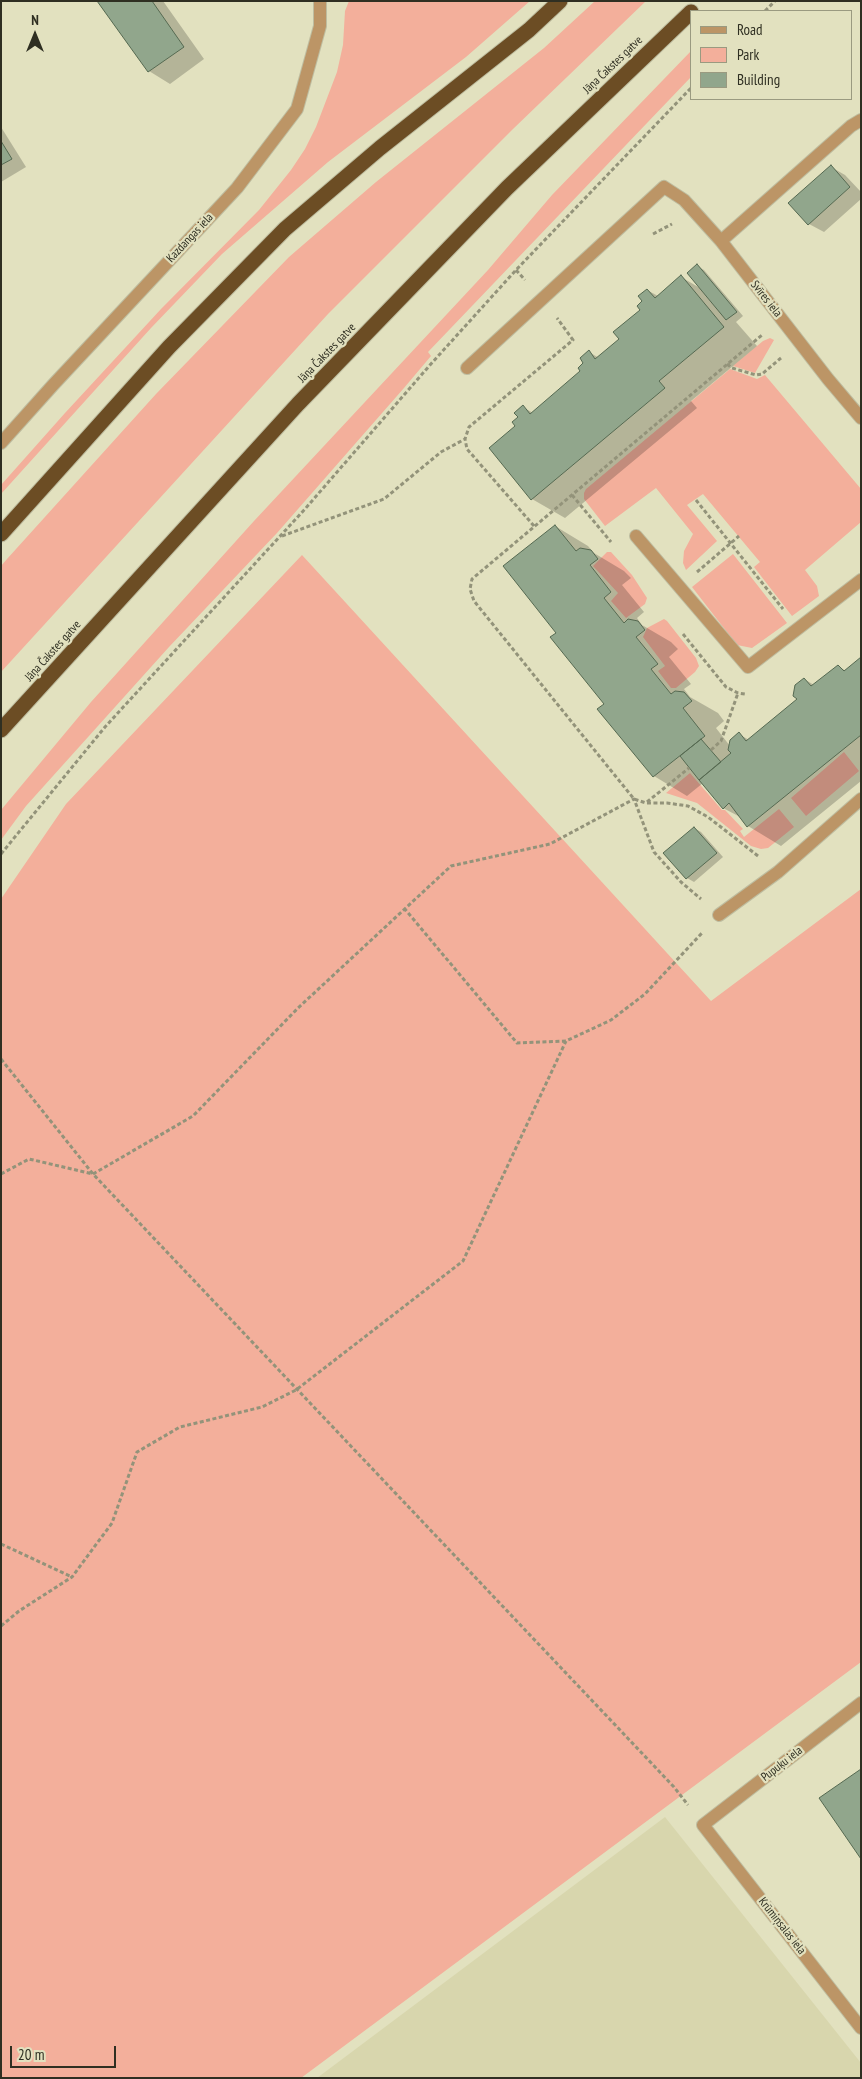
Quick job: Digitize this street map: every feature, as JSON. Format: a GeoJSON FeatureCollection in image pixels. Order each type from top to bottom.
{"type":"FeatureCollection","features":[{"type":"Feature","properties":{"kind":"highway"},"geometry":{"type":"LineString","coordinates":[[1,534],[169,348],[285,230],[380,148],[529,30],[560,1]]}},
{"type":"Feature","properties":{"kind":"highway","name":"Jāņa Čakstes gatve"},"geometry":{"type":"LineString","coordinates":[[692,10],[702,1]]}},
{"type":"Feature","properties":{"kind":"highway","name":"Jāņa Čakstes gatve"},"geometry":{"type":"LineString","coordinates":[[1,730],[305,397],[506,188],[690,12]]}},
{"type":"Feature","properties":{"kind":"street","name":"Kazdangas iela"},"geometry":{"type":"LineString","coordinates":[[1,443],[237,188],[297,109],[320,26],[320,1]]}},
{"type":"Feature","properties":{"kind":"street"},"geometry":{"type":"LineString","coordinates":[[721,241],[851,126],[861,120]]}},
{"type":"Feature","properties":{"kind":"street","name":"Svīres iela"},"geometry":{"type":"LineString","coordinates":[[542,298],[664,187],[684,200],[721,241],[861,418]]}},
{"type":"Feature","properties":{"kind":"street"},"geometry":{"type":"LineString","coordinates":[[467,368],[542,298]]}},
{"type":"Feature","properties":{"kind":"street"},"geometry":{"type":"LineString","coordinates":[[636,536],[748,666],[861,580]]}},
{"type":"Feature","properties":{"kind":"street"},"geometry":{"type":"LineString","coordinates":[[719,915],[778,872],[861,799]]}},
{"type":"Feature","properties":{"kind":"street","name":"Pupuķu iela"},"geometry":{"type":"LineString","coordinates":[[704,1825],[861,1703]]}},
{"type":"Feature","properties":{"kind":"street","name":"Krūmiņsalas iela"},"geometry":{"type":"LineString","coordinates":[[704,1825],[861,2028]]}},
{"type":"Feature","properties":{"kind":"path"},"geometry":{"type":"LineString","coordinates":[[766,10],[775,1]]}},
{"type":"Feature","properties":{"kind":"path"},"geometry":{"type":"LineString","coordinates":[[1,854],[106,727],[280,537],[430,365],[516,270],[690,89]]}},
{"type":"Feature","properties":{"kind":"path"},"geometry":{"type":"LineString","coordinates":[[650,237],[668,225],[675,224]]}},
{"type":"Feature","properties":{"kind":"path"},"geometry":{"type":"LineString","coordinates":[[534,526],[467,449],[465,439],[469,427],[573,340],[542,298]]}},
{"type":"Feature","properties":{"kind":"path"},"geometry":{"type":"LineString","coordinates":[[404,908],[517,1043],[566,1041],[611,1020],[645,994],[719,915],[681,882],[654,852],[634,799],[474,601],[470,589],[472,579],[782,318]]}},
{"type":"Feature","properties":{"kind":"path"},"geometry":{"type":"LineString","coordinates":[[727,364],[732,368],[756,375],[762,374],[800,343]]}},
{"type":"Feature","properties":{"kind":"path"},"geometry":{"type":"LineString","coordinates":[[280,537],[384,499],[441,452],[465,439]]}},
{"type":"Feature","properties":{"kind":"path"},"geometry":{"type":"LineString","coordinates":[[696,500],[798,628]]}},
{"type":"Feature","properties":{"kind":"path"},"geometry":{"type":"LineString","coordinates":[[680,587],[739,536]]}},
{"type":"Feature","properties":{"kind":"path"},"geometry":{"type":"LineString","coordinates":[[711,750],[721,741],[748,666]]}},
{"type":"Feature","properties":{"kind":"path"},"geometry":{"type":"LineString","coordinates":[[646,803],[690,768]]}},
{"type":"Feature","properties":{"kind":"path"},"geometry":{"type":"LineString","coordinates":[[1,1174],[29,1159],[92,1174],[193,1116],[298,1008],[451,866],[550,844],[634,799],[646,803],[688,806],[708,817],[778,872]]}},
{"type":"Feature","properties":{"kind":"path"},"geometry":{"type":"LineString","coordinates":[[1,1626],[18,1611],[72,1577],[112,1523],[137,1452],[180,1427],[262,1407],[296,1390],[463,1261],[566,1041]]}},
{"type":"Feature","properties":{"kind":"path"},"geometry":{"type":"LineString","coordinates":[[1,1059],[92,1174],[674,1787],[704,1825]]}},
{"type":"Feature","properties":{"kind":"path"},"geometry":{"type":"LineString","coordinates":[[1,1544],[72,1577]]}},
{"type":"Feature","properties":{"kind":"shaded area"},"geometry":{"type":"Polygon","coordinates":[[[665,1817],[861,2063],[861,2078],[317,2078],[665,1817]]]}},
{"type":"Feature","properties":{"kind":"green space"},"geometry":{"type":"Polygon","coordinates":[[[349,1],[530,1],[466,57],[328,162],[222,254],[151,328],[1,494],[1,485],[65,413],[161,309],[259,210],[291,170],[305,149],[316,127],[337,72],[343,45],[345,11],[349,1]]]}},
{"type":"Feature","properties":{"kind":"green space"},"geometry":{"type":"Polygon","coordinates":[[[595,1],[646,1],[513,129],[328,314],[1,672],[1,566],[7,559],[156,394],[289,257],[376,182],[544,48],[595,1]]]}},
{"type":"Feature","properties":{"kind":"green space"},"geometry":{"type":"Polygon","coordinates":[[[690,52],[690,78],[428,352],[431,356],[404,388],[277,533],[169,647],[26,806],[1,840],[1,810],[91,702],[254,521],[488,270],[552,195],[690,52]]]}},
{"type":"Feature","properties":{"kind":"green space"},"geometry":{"type":"Polygon","coordinates":[[[770,338],[774,340],[755,373],[733,366],[763,341],[770,338]]]}},
{"type":"Feature","properties":{"kind":"green space"},"geometry":{"type":"Polygon","coordinates":[[[730,369],[757,379],[765,375],[861,489],[861,522],[805,570],[817,586],[819,596],[792,616],[754,567],[760,562],[703,494],[687,505],[717,541],[686,570],[683,563],[684,551],[693,534],[656,488],[605,526],[584,499],[586,489],[730,369]]]}},
{"type":"Feature","properties":{"kind":"green space"},"geometry":{"type":"Polygon","coordinates":[[[607,552],[611,552],[632,575],[647,598],[645,604],[626,618],[611,601],[618,593],[593,566],[607,552]]]}},
{"type":"Feature","properties":{"kind":"green space"},"geometry":{"type":"Polygon","coordinates":[[[733,554],[787,623],[752,648],[737,645],[692,587],[733,554]]]}},
{"type":"Feature","properties":{"kind":"green space"},"geometry":{"type":"Polygon","coordinates":[[[302,555],[711,1001],[861,889],[861,1662],[301,2078],[1,2078],[1,899],[66,804],[302,555]]]}},
{"type":"Feature","properties":{"kind":"green space"},"geometry":{"type":"Polygon","coordinates":[[[664,619],[696,658],[699,666],[695,672],[676,688],[671,688],[658,671],[665,666],[643,637],[647,628],[664,619]]]}},
{"type":"Feature","properties":{"kind":"green space"},"geometry":{"type":"Polygon","coordinates":[[[844,752],[859,771],[806,816],[791,798],[844,752]]]}},
{"type":"Feature","properties":{"kind":"green space"},"geometry":{"type":"Polygon","coordinates":[[[690,773],[722,810],[725,810],[743,829],[740,831],[744,837],[779,809],[794,827],[768,848],[761,849],[751,846],[697,803],[666,793],[690,773]]]}},
{"type":"Feature","properties":{"kind":"building"},"geometry":{"type":"Polygon","coordinates":[[[97,1],[152,1],[184,47],[148,72],[97,1]]]}},
{"type":"Feature","properties":{"kind":"building"},"geometry":{"type":"Polygon","coordinates":[[[1,141],[12,159],[1,165],[1,141]]]}},
{"type":"Feature","properties":{"kind":"building"},"geometry":{"type":"Polygon","coordinates":[[[831,165],[850,187],[808,225],[788,203],[831,165]]]}},
{"type":"Feature","properties":{"kind":"building"},"geometry":{"type":"Polygon","coordinates":[[[697,264],[737,312],[726,320],[687,273],[697,264]]]}},
{"type":"Feature","properties":{"kind":"building"},"geometry":{"type":"Polygon","coordinates":[[[681,275],[724,327],[659,381],[665,388],[531,500],[489,448],[515,426],[512,422],[518,417],[514,413],[523,405],[530,414],[580,371],[578,368],[583,363],[580,358],[589,350],[595,359],[619,339],[613,332],[640,310],[637,306],[642,301],[638,296],[647,289],[655,298],[681,275]]]}},
{"type":"Feature","properties":{"kind":"building"},"geometry":{"type":"Polygon","coordinates":[[[555,525],[576,551],[580,548],[591,550],[598,559],[590,565],[611,592],[604,598],[624,623],[628,619],[638,621],[645,630],[636,637],[658,664],[651,669],[671,694],[675,691],[684,692],[692,701],[683,708],[705,736],[653,777],[597,709],[604,704],[550,637],[556,633],[503,566],[555,525]]]}},
{"type":"Feature","properties":{"kind":"building"},"geometry":{"type":"Polygon","coordinates":[[[861,657],[861,735],[747,827],[729,803],[723,809],[699,780],[731,753],[728,750],[730,740],[739,732],[746,741],[797,699],[793,696],[795,685],[804,678],[811,686],[838,665],[844,671],[861,657]]]}},
{"type":"Feature","properties":{"kind":"building"},"geometry":{"type":"Polygon","coordinates":[[[701,739],[721,762],[699,780],[680,756],[701,739]]]}},
{"type":"Feature","properties":{"kind":"building"},"geometry":{"type":"Polygon","coordinates":[[[694,827],[717,853],[686,879],[663,853],[694,827]]]}},
{"type":"Feature","properties":{"kind":"building"},"geometry":{"type":"Polygon","coordinates":[[[861,1769],[861,1859],[819,1798],[861,1769]]]}}]}
